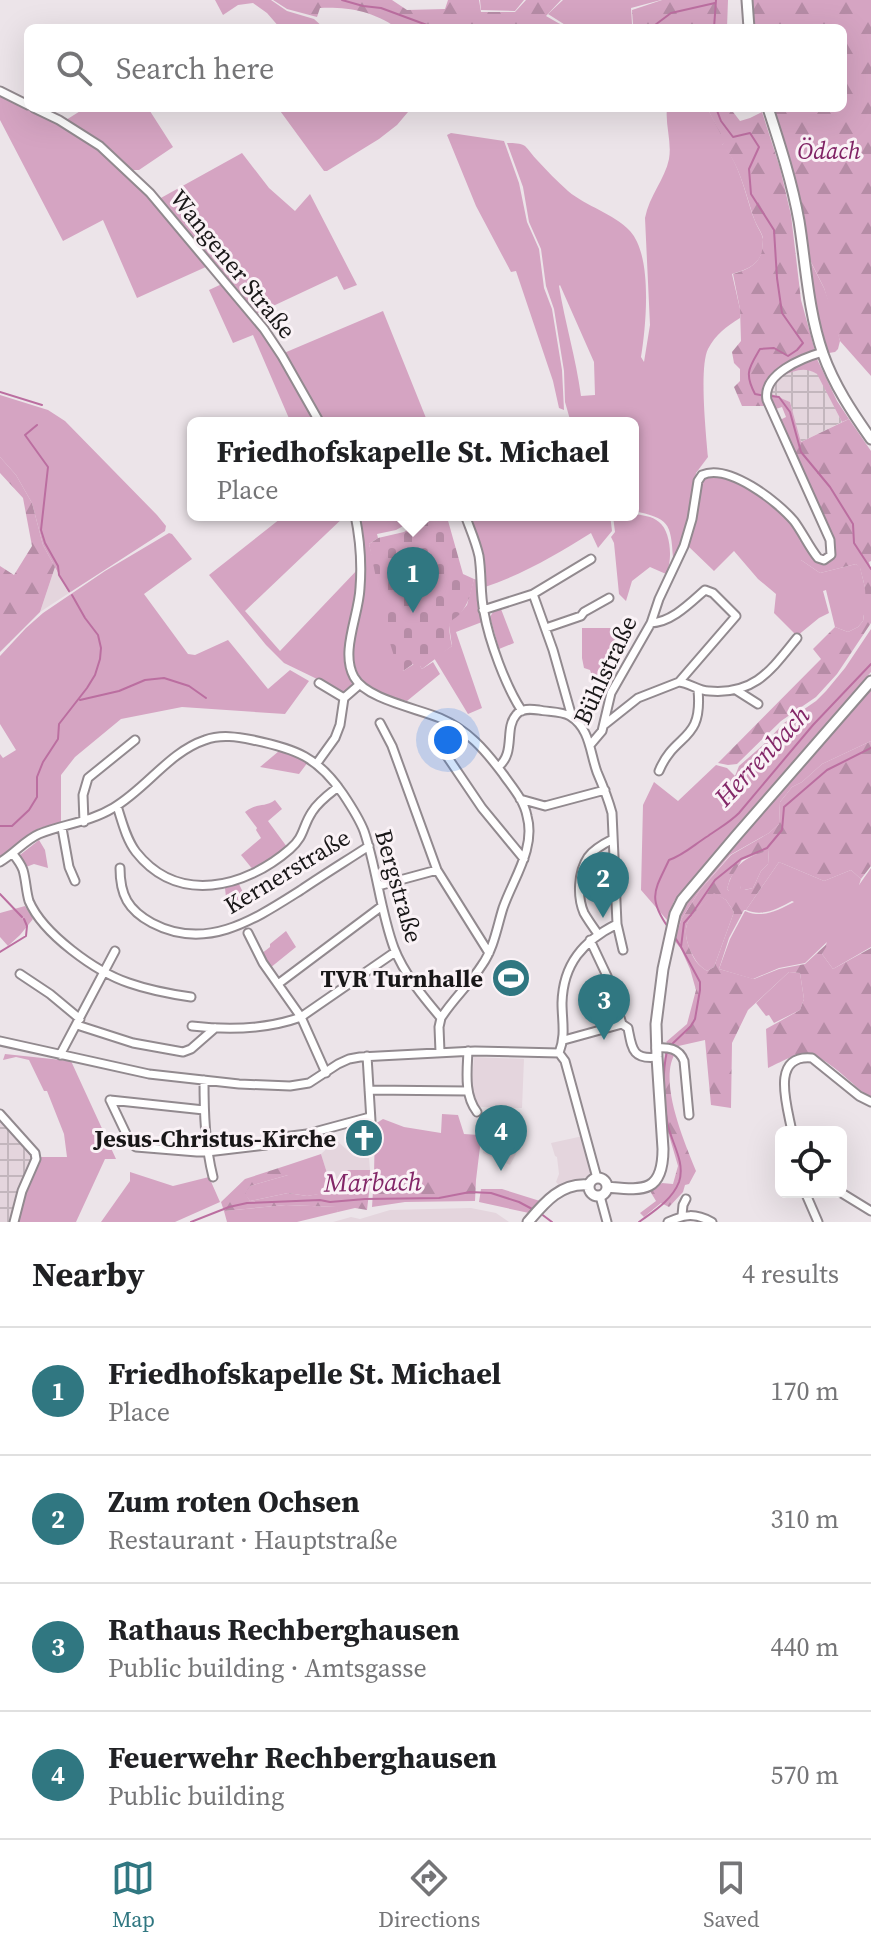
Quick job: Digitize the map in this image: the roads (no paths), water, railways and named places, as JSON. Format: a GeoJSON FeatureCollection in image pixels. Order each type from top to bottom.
{"type":"FeatureCollection","features":[{"type":"Feature","properties":{"kind":"main road"},"geometry":{"type":"LineString","coordinates":[[747,0],[749,24]]}},
{"type":"Feature","properties":{"kind":"main road"},"geometry":{"type":"LineString","coordinates":[[769,112],[789,170],[809,301],[823,352],[837,386],[871,439]]}},
{"type":"Feature","properties":{"kind":"main road"},"geometry":{"type":"LineString","coordinates":[[607,1187],[645,1188],[654,1183],[662,1164],[658,1003],[669,933],[678,907],[871,681]]}},
{"type":"Feature","properties":{"kind":"main road"},"geometry":{"type":"LineString","coordinates":[[530,1219],[564,1189],[581,1184],[604,1180],[607,1187],[605,1193],[600,1196],[592,1193],[593,1182]]}},
{"type":"Feature","properties":{"kind":"street"},"geometry":{"type":"LineString","coordinates":[[0,91],[24,103]]}},
{"type":"Feature","properties":{"kind":"street","name":"Wangener Straße"},"geometry":{"type":"LineString","coordinates":[[42,112],[85,135],[108,152],[160,204],[264,329],[317,417]]}},
{"type":"Feature","properties":{"kind":"street","name":"Bühlstraße"},"geometry":{"type":"LineString","coordinates":[[591,744],[602,731],[611,693],[651,623],[689,533],[698,481],[702,475],[711,471],[728,475],[754,488],[791,518],[818,558],[824,560],[831,555],[830,540],[766,396],[771,379],[802,358],[823,352]]}},
{"type":"Feature","properties":{"kind":"street"},"geometry":{"type":"LineString","coordinates":[[356,521],[360,550],[359,607],[348,657],[359,685],[374,695],[419,709],[460,728],[477,742],[498,767],[520,799],[529,825],[524,859],[503,908],[489,953],[441,1018],[440,1052]]}},
{"type":"Feature","properties":{"kind":"street"},"geometry":{"type":"LineString","coordinates":[[467,521],[479,560],[483,610],[511,694],[522,711]]}},
{"type":"Feature","properties":{"kind":"street"},"geometry":{"type":"LineString","coordinates":[[483,610],[533,594],[591,559]]}},
{"type":"Feature","properties":{"kind":"street"},"geometry":{"type":"LineString","coordinates":[[604,725],[638,698],[679,682],[736,616],[713,593],[705,590],[675,614],[651,623]]}},
{"type":"Feature","properties":{"kind":"street"},"geometry":{"type":"LineString","coordinates":[[533,594],[572,717],[591,744],[612,813],[617,924],[623,950]]}},
{"type":"Feature","properties":{"kind":"street"},"geometry":{"type":"LineString","coordinates":[[546,628],[581,616],[609,598]]}},
{"type":"Feature","properties":{"kind":"street"},"geometry":{"type":"LineString","coordinates":[[679,682],[711,692],[748,686],[770,671],[797,638]]}},
{"type":"Feature","properties":{"kind":"street"},"geometry":{"type":"LineString","coordinates":[[319,683],[344,698]]}},
{"type":"Feature","properties":{"kind":"street"},"geometry":{"type":"LineString","coordinates":[[0,862],[35,836],[84,822],[117,806],[180,754],[205,740],[237,737],[258,741],[291,750],[317,763],[335,738],[344,698],[359,685]]}},
{"type":"Feature","properties":{"kind":"street"},"geometry":{"type":"LineString","coordinates":[[659,771],[664,758],[691,733],[700,706],[698,690]]}},
{"type":"Feature","properties":{"kind":"street"},"geometry":{"type":"LineString","coordinates":[[736,690],[758,704]]}},
{"type":"Feature","properties":{"kind":"street"},"geometry":{"type":"LineString","coordinates":[[498,767],[505,760],[516,714],[528,709],[572,717]]}},
{"type":"Feature","properties":{"kind":"street"},"geometry":{"type":"LineString","coordinates":[[380,723],[437,870],[489,953]]}},
{"type":"Feature","properties":{"kind":"street"},"geometry":{"type":"LineString","coordinates":[[84,822],[83,795],[88,778],[135,740]]}},
{"type":"Feature","properties":{"kind":"street"},"geometry":{"type":"LineString","coordinates":[[438,743],[482,808],[524,859]]}},
{"type":"Feature","properties":{"kind":"street","name":"Bergstraße"},"geometry":{"type":"LineString","coordinates":[[317,763],[357,816],[369,846],[395,952],[441,1018]]}},
{"type":"Feature","properties":{"kind":"street"},"geometry":{"type":"LineString","coordinates":[[117,806],[133,848],[154,869],[187,884],[207,886],[237,880],[278,858],[302,836],[312,812],[338,787]]}},
{"type":"Feature","properties":{"kind":"street"},"geometry":{"type":"LineString","coordinates":[[520,799],[545,806],[605,790]]}},
{"type":"Feature","properties":{"kind":"street"},"geometry":{"type":"LineString","coordinates":[[62,828],[69,867],[75,881]]}},
{"type":"Feature","properties":{"kind":"street"},"geometry":{"type":"LineString","coordinates":[[598,934],[585,916],[579,889],[588,857],[613,839]]}},
{"type":"Feature","properties":{"kind":"street","name":"Kernerstraße"},"geometry":{"type":"LineString","coordinates":[[120,868],[122,894],[137,913],[175,932],[213,933],[230,930],[263,914],[369,846]]}},
{"type":"Feature","properties":{"kind":"street"},"geometry":{"type":"LineString","coordinates":[[13,854],[22,868],[29,900],[60,940],[104,972],[126,982],[191,997]]}},
{"type":"Feature","properties":{"kind":"street"},"geometry":{"type":"LineString","coordinates":[[378,886],[437,870]]}},
{"type":"Feature","properties":{"kind":"street"},"geometry":{"type":"LineString","coordinates":[[278,984],[382,906]]}},
{"type":"Feature","properties":{"kind":"street"},"geometry":{"type":"LineString","coordinates":[[559,1053],[564,1040],[564,979],[590,940],[617,924]]}},
{"type":"Feature","properties":{"kind":"street"},"geometry":{"type":"LineString","coordinates":[[248,933],[263,963],[301,1017],[326,1073]]}},
{"type":"Feature","properties":{"kind":"street"},"geometry":{"type":"LineString","coordinates":[[590,940],[607,976],[622,1024],[628,1028],[638,1056],[646,1058],[659,1051],[675,1049],[681,1055],[689,1115]]}},
{"type":"Feature","properties":{"kind":"street"},"geometry":{"type":"LineString","coordinates":[[60,1055],[115,951]]}},
{"type":"Feature","properties":{"kind":"street"},"geometry":{"type":"LineString","coordinates":[[192,1026],[215,1028],[274,1024],[301,1017],[395,952]]}},
{"type":"Feature","properties":{"kind":"street"},"geometry":{"type":"LineString","coordinates":[[20,974],[50,994],[79,1022],[133,1043],[183,1052],[215,1028]]}},
{"type":"Feature","properties":{"kind":"street"},"geometry":{"type":"LineString","coordinates":[[564,1040],[622,1024]]}},
{"type":"Feature","properties":{"kind":"street"},"geometry":{"type":"LineString","coordinates":[[0,1043],[149,1074],[239,1084],[309,1083],[349,1059],[367,1056],[468,1051],[559,1053]]}},
{"type":"Feature","properties":{"kind":"street"},"geometry":{"type":"LineString","coordinates":[[468,1051],[468,1091],[477,1112]]}},
{"type":"Feature","properties":{"kind":"street"},"geometry":{"type":"LineString","coordinates":[[559,1053],[565,1061],[593,1182]]}},
{"type":"Feature","properties":{"kind":"street"},"geometry":{"type":"LineString","coordinates":[[204,1110],[110,1100],[130,1142],[136,1147],[207,1152],[266,1145],[267,1139],[307,1134],[371,1119],[367,1056]]}},
{"type":"Feature","properties":{"kind":"street"},"geometry":{"type":"LineString","coordinates":[[791,1126],[784,1080],[787,1069],[798,1059],[812,1058],[871,1102]]}},
{"type":"Feature","properties":{"kind":"street"},"geometry":{"type":"LineString","coordinates":[[204,1080],[207,1152],[213,1177]]}},
{"type":"Feature","properties":{"kind":"street"},"geometry":{"type":"LineString","coordinates":[[369,1090],[468,1091]]}},
{"type":"Feature","properties":{"kind":"street"},"geometry":{"type":"LineString","coordinates":[[0,1114],[35,1153],[36,1159],[22,1191],[14,1222]]}},
{"type":"Feature","properties":{"kind":"street"},"geometry":{"type":"LineString","coordinates":[[600,1196],[607,1222]]}},
{"type":"Feature","properties":{"kind":"street"},"geometry":{"type":"LineString","coordinates":[[847,1196],[871,1211]]}},
{"type":"Feature","properties":{"kind":"street"},"geometry":{"type":"LineString","coordinates":[[808,1198],[818,1222]]}},
{"type":"Feature","properties":{"kind":"street"},"geometry":{"type":"LineString","coordinates":[[682,1215],[686,1199]]}},
{"type":"Feature","properties":{"kind":"street"},"geometry":{"type":"LineString","coordinates":[[668,1222],[692,1214],[712,1222]]}},
{"type":"Feature","properties":{"kind":"waterway"},"geometry":{"type":"LineString","coordinates":[[342,0],[381,8],[424,24]]}},
{"type":"Feature","properties":{"kind":"waterway","name":"Herrenbach"},"geometry":{"type":"LineString","coordinates":[[714,24],[716,0]]}},
{"type":"Feature","properties":{"kind":"waterway"},"geometry":{"type":"LineString","coordinates":[[656,24],[671,13],[715,3]]}},
{"type":"Feature","properties":{"kind":"waterway","name":"Herrenbach"},"geometry":{"type":"LineString","coordinates":[[718,112],[733,137],[750,133],[759,147],[749,169],[751,194],[774,230],[782,313],[803,343],[788,356],[774,348],[760,349],[749,376],[755,394],[765,396]]}},
{"type":"Feature","properties":{"kind":"waterway"},"geometry":{"type":"LineString","coordinates":[[0,392],[42,405]]}},
{"type":"Feature","properties":{"kind":"waterway","name":"Herrenbach"},"geometry":{"type":"LineString","coordinates":[[771,396],[779,397],[790,412],[801,452],[830,487],[853,524],[854,543],[871,569]]}},
{"type":"Feature","properties":{"kind":"waterway"},"geometry":{"type":"LineString","coordinates":[[37,425],[25,435],[48,467],[41,530],[58,566],[59,575],[69,591]]}},
{"type":"Feature","properties":{"kind":"waterway"},"geometry":{"type":"LineString","coordinates":[[0,826],[12,826],[29,810],[37,797],[37,777],[58,739],[59,724],[87,688],[100,659],[98,635],[72,595]]}},
{"type":"Feature","properties":{"kind":"waterway","name":"Herrenbach"},"geometry":{"type":"LineString","coordinates":[[668,927],[657,908],[655,894],[669,860],[739,813],[813,725],[871,664]]}},
{"type":"Feature","properties":{"kind":"waterway"},"geometry":{"type":"LineString","coordinates":[[80,700],[119,691],[145,680],[164,678],[189,686],[206,698]]}},
{"type":"Feature","properties":{"kind":"waterway","name":"Marbach"},"geometry":{"type":"LineString","coordinates":[[670,1046],[695,1019],[700,990],[700,982],[681,947],[684,923],[715,880],[741,859],[767,848],[782,830],[784,807],[827,770],[871,748]]}},
{"type":"Feature","properties":{"kind":"waterway"},"geometry":{"type":"LineString","coordinates":[[0,894],[22,917]]}},
{"type":"Feature","properties":{"kind":"waterway"},"geometry":{"type":"LineString","coordinates":[[0,952],[26,936],[24,919]]}},
{"type":"Feature","properties":{"kind":"waterway","name":"Herrenbach"},"geometry":{"type":"LineString","coordinates":[[674,936],[681,947]]}},
{"type":"Feature","properties":{"kind":"waterway","name":"Marbach"},"geometry":{"type":"LineString","coordinates":[[639,1222],[672,1194],[681,1174],[665,1104],[667,1051]]}},
{"type":"Feature","properties":{"kind":"waterway","name":"Marbach"},"geometry":{"type":"LineString","coordinates":[[191,1222],[247,1203],[439,1198],[470,1192],[491,1193],[534,1210]]}},
{"type":"Feature","properties":{"kind":"waterway","name":"Marbach"},"geometry":{"type":"LineString","coordinates":[[540,1213],[552,1222]]}},
{"type":"Feature","properties":{"kind":"place","name":"Friedhofskapelle St. Michael"},"geometry":{"type":"Point","coordinates":[413,613]}},
{"type":"Feature","properties":{"kind":"place","name":"Zum roten Ochsen"},"geometry":{"type":"Point","coordinates":[603,918]}},
{"type":"Feature","properties":{"kind":"place","name":"TVR Turnhalle"},"geometry":{"type":"Point","coordinates":[511,978]}},
{"type":"Feature","properties":{"kind":"place","name":"Rathaus Rechberghausen"},"geometry":{"type":"Point","coordinates":[604,1040]}},
{"type":"Feature","properties":{"kind":"place","name":"Jesus-Christus-Kirche"},"geometry":{"type":"Point","coordinates":[364,1138]}},
{"type":"Feature","properties":{"kind":"place","name":"Feuerwehr Rechberghausen"},"geometry":{"type":"Point","coordinates":[501,1171]}},
{"type":"Feature","properties":{"kind":"park label","name":"Ödach"},"geometry":{"type":"Point","coordinates":[829,150]}}]}
